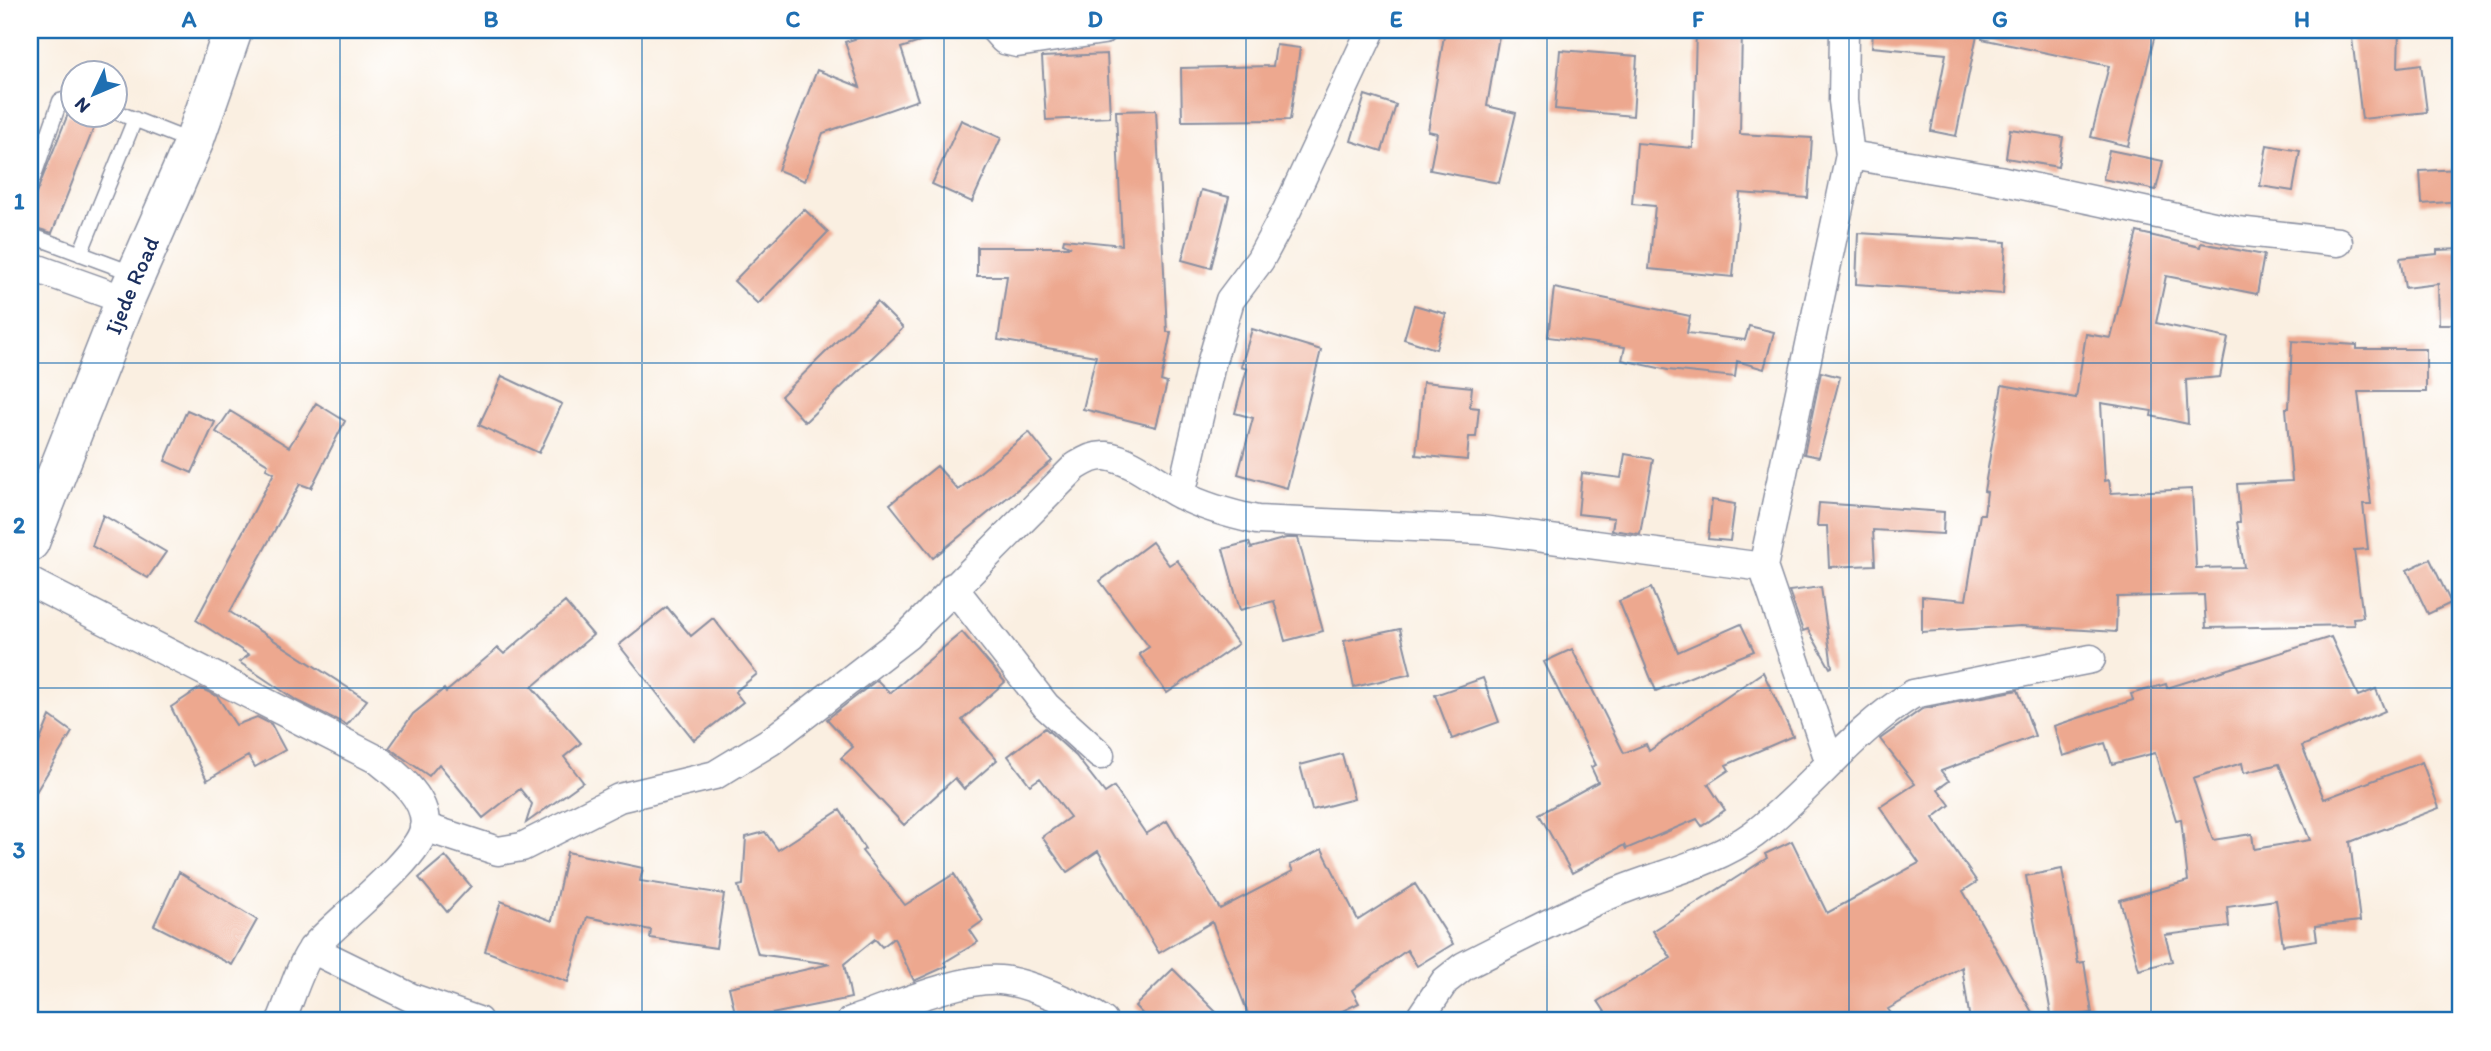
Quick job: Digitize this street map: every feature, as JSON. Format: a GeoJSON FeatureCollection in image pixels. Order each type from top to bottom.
{"type":"FeatureCollection","features":[{"type":"Feature","properties":{"kind":"main road","name":"Ijede Road"},"geometry":{"type":"LineString","coordinates":[[30,542],[131,288],[194,142],[233,30]]}},
{"type":"Feature","properties":{"kind":"street"},"geometry":{"type":"LineString","coordinates":[[995,30],[1004,40],[1017,43],[1103,30]]}},
{"type":"Feature","properties":{"kind":"street"},"geometry":{"type":"LineString","coordinates":[[1181,495],[1211,364],[1230,300],[1260,260],[1287,211],[1371,30]]}},
{"type":"Feature","properties":{"kind":"street"},"geometry":{"type":"LineString","coordinates":[[1830,763],[1763,567],[1850,155],[1843,101],[1844,30]]}},
{"type":"Feature","properties":{"kind":"street"},"geometry":{"type":"LineString","coordinates":[[1850,155],[1999,180],[2237,230],[2338,242]]}},
{"type":"Feature","properties":{"kind":"street"},"geometry":{"type":"LineString","coordinates":[[30,266],[131,288]]}},
{"type":"Feature","properties":{"kind":"street"},"geometry":{"type":"LineString","coordinates":[[424,827],[498,851],[522,847],[619,798],[715,775],[771,741],[907,636],[953,587],[1088,458],[1105,456],[1123,461],[1181,495],[1222,513],[1257,520],[1482,530],[1763,567]]}},
{"type":"Feature","properties":{"kind":"street"},"geometry":{"type":"LineString","coordinates":[[30,582],[378,760],[405,781],[422,811],[424,827],[419,839],[401,862],[312,950],[281,1021]]}},
{"type":"Feature","properties":{"kind":"street"},"geometry":{"type":"LineString","coordinates":[[953,587],[1046,706],[1100,755]]}},
{"type":"Feature","properties":{"kind":"street"},"geometry":{"type":"LineString","coordinates":[[1418,1021],[1445,981],[1464,966],[1609,895],[1704,862],[1753,834],[1889,709],[1913,695],[2091,659]]}},
{"type":"Feature","properties":{"kind":"street"},"geometry":{"type":"LineString","coordinates":[[312,950],[412,998],[478,1021]]}},
{"type":"Feature","properties":{"kind":"street"},"geometry":{"type":"LineString","coordinates":[[851,1021],[969,982],[1001,980],[1083,1007],[1103,1021]]}},
{"type":"Feature","properties":{"kind":"lane"},"geometry":{"type":"LineString","coordinates":[[30,187],[60,102]]}},
{"type":"Feature","properties":{"kind":"lane"},"geometry":{"type":"LineString","coordinates":[[130,117],[194,142]]}},
{"type":"Feature","properties":{"kind":"lane"},"geometry":{"type":"LineString","coordinates":[[80,254],[135,119]]}},
{"type":"Feature","properties":{"kind":"lane"},"geometry":{"type":"LineString","coordinates":[[30,235],[80,254],[131,288]]}},
{"type":"Feature","properties":{"kind":"building"},"geometry":{"type":"Polygon","coordinates":[[[883,30],[942,30],[942,35],[901,48],[918,100],[823,133],[805,181],[778,170],[817,70],[860,87],[845,42],[883,30]]]}},
{"type":"Feature","properties":{"kind":"building"},"geometry":{"type":"Polygon","coordinates":[[[1445,30],[1500,30],[1487,106],[1516,113],[1499,183],[1430,170],[1437,133],[1428,131],[1445,30]]]}},
{"type":"Feature","properties":{"kind":"building"},"geometry":{"type":"Polygon","coordinates":[[[1696,30],[1742,30],[1740,134],[1812,138],[1808,198],[1740,193],[1733,277],[1649,269],[1655,206],[1632,204],[1637,143],[1693,148],[1696,30]]]}},
{"type":"Feature","properties":{"kind":"building"},"geometry":{"type":"Polygon","coordinates":[[[1873,30],[1978,30],[1956,136],[1931,131],[1946,54],[1872,47],[1873,30]]]}},
{"type":"Feature","properties":{"kind":"building"},"geometry":{"type":"Polygon","coordinates":[[[1983,30],[2156,30],[2128,146],[2091,137],[2109,66],[1982,39],[1983,30]]]}},
{"type":"Feature","properties":{"kind":"building"},"geometry":{"type":"Polygon","coordinates":[[[2351,30],[2399,30],[2398,67],[2421,64],[2427,112],[2362,119],[2351,30]]]}},
{"type":"Feature","properties":{"kind":"building"},"geometry":{"type":"Polygon","coordinates":[[[1276,45],[1300,48],[1290,120],[1182,121],[1181,68],[1273,66],[1276,45]]]}},
{"type":"Feature","properties":{"kind":"building"},"geometry":{"type":"Polygon","coordinates":[[[1560,50],[1637,56],[1633,116],[1555,109],[1560,50]]]}},
{"type":"Feature","properties":{"kind":"building"},"geometry":{"type":"Polygon","coordinates":[[[1107,54],[1110,117],[1046,120],[1042,57],[1107,54]]]}},
{"type":"Feature","properties":{"kind":"building"},"geometry":{"type":"Polygon","coordinates":[[[1365,95],[1396,105],[1382,151],[1351,141],[1365,95]]]}},
{"type":"Feature","properties":{"kind":"building"},"geometry":{"type":"Polygon","coordinates":[[[1156,110],[1167,332],[1171,332],[1161,381],[1167,383],[1156,427],[1083,409],[1096,356],[998,340],[1007,276],[977,276],[977,247],[1071,247],[1063,243],[1064,239],[1122,245],[1116,111],[1156,110]]]}},
{"type":"Feature","properties":{"kind":"building"},"geometry":{"type":"Polygon","coordinates":[[[961,120],[1001,138],[972,202],[932,184],[961,120]]]}},
{"type":"Feature","properties":{"kind":"building"},"geometry":{"type":"Polygon","coordinates":[[[2010,129],[2063,137],[2058,167],[2006,158],[2010,129]]]}},
{"type":"Feature","properties":{"kind":"building"},"geometry":{"type":"Polygon","coordinates":[[[62,130],[93,130],[52,233],[30,226],[30,209],[62,130]]]}},
{"type":"Feature","properties":{"kind":"building"},"geometry":{"type":"Polygon","coordinates":[[[2267,145],[2300,151],[2293,191],[2260,186],[2267,145]]]}},
{"type":"Feature","properties":{"kind":"building"},"geometry":{"type":"Polygon","coordinates":[[[2109,150],[2163,161],[2156,190],[2103,179],[2109,150]]]}},
{"type":"Feature","properties":{"kind":"building"},"geometry":{"type":"Polygon","coordinates":[[[2461,169],[2461,201],[2422,204],[2420,171],[2461,169]]]}},
{"type":"Feature","properties":{"kind":"building"},"geometry":{"type":"Polygon","coordinates":[[[1201,190],[1229,197],[1211,268],[1182,260],[1201,190]]]}},
{"type":"Feature","properties":{"kind":"building"},"geometry":{"type":"Polygon","coordinates":[[[804,209],[828,232],[758,304],[734,281],[804,209]]]}},
{"type":"Feature","properties":{"kind":"building"},"geometry":{"type":"Polygon","coordinates":[[[2137,232],[2200,247],[2201,243],[2264,255],[2257,294],[2166,276],[2156,323],[2228,338],[2220,377],[2186,380],[2188,424],[2151,416],[2152,411],[2101,403],[2105,481],[2109,480],[2111,493],[2192,489],[2196,568],[2244,567],[2237,522],[2240,522],[2237,484],[2292,481],[2286,408],[2289,408],[2292,341],[2357,345],[2357,349],[2426,349],[2426,392],[2358,392],[2371,504],[2363,504],[2368,549],[2354,550],[2363,617],[2353,618],[2354,625],[2206,628],[2204,595],[2117,597],[2116,632],[2021,626],[1922,632],[1922,596],[1966,600],[1980,514],[1984,514],[1987,492],[1984,491],[2002,385],[2076,398],[2086,334],[2111,338],[2137,232]]]}},
{"type":"Feature","properties":{"kind":"building"},"geometry":{"type":"Polygon","coordinates":[[[1858,233],[2006,242],[2003,294],[1856,284],[1858,233]]]}},
{"type":"Feature","properties":{"kind":"building"},"geometry":{"type":"Polygon","coordinates":[[[2461,249],[2461,324],[2439,324],[2438,284],[2405,288],[2400,258],[2437,254],[2437,250],[2461,249]]]}},
{"type":"Feature","properties":{"kind":"building"},"geometry":{"type":"Polygon","coordinates":[[[1554,288],[1690,316],[1687,333],[1745,340],[1749,326],[1774,332],[1764,369],[1737,361],[1735,377],[1668,370],[1622,360],[1625,347],[1548,337],[1554,288]]]}},
{"type":"Feature","properties":{"kind":"building"},"geometry":{"type":"Polygon","coordinates":[[[877,302],[903,328],[805,422],[781,396],[877,302]]]}},
{"type":"Feature","properties":{"kind":"building"},"geometry":{"type":"Polygon","coordinates":[[[1414,305],[1446,314],[1436,349],[1404,339],[1414,305]]]}},
{"type":"Feature","properties":{"kind":"building"},"geometry":{"type":"Polygon","coordinates":[[[1252,329],[1321,350],[1287,488],[1238,474],[1253,418],[1235,413],[1247,369],[1241,367],[1252,329]]]}},
{"type":"Feature","properties":{"kind":"building"},"geometry":{"type":"Polygon","coordinates":[[[1821,372],[1840,377],[1819,457],[1804,454],[1821,372]]]}},
{"type":"Feature","properties":{"kind":"building"},"geometry":{"type":"Polygon","coordinates":[[[502,376],[562,404],[539,453],[479,425],[502,376]]]}},
{"type":"Feature","properties":{"kind":"building"},"geometry":{"type":"Polygon","coordinates":[[[1423,382],[1472,387],[1470,407],[1479,408],[1476,437],[1469,437],[1467,460],[1416,455],[1423,382]]]}},
{"type":"Feature","properties":{"kind":"building"},"geometry":{"type":"Polygon","coordinates":[[[316,403],[345,421],[311,488],[300,484],[230,612],[367,700],[347,725],[296,700],[239,662],[249,655],[196,620],[274,473],[266,469],[268,464],[216,432],[230,411],[289,447],[316,403]]]}},
{"type":"Feature","properties":{"kind":"building"},"geometry":{"type":"Polygon","coordinates":[[[187,410],[215,422],[192,473],[165,461],[187,410]]]}},
{"type":"Feature","properties":{"kind":"building"},"geometry":{"type":"Polygon","coordinates":[[[1029,432],[1052,461],[933,558],[890,504],[937,466],[958,490],[1029,432]]]}},
{"type":"Feature","properties":{"kind":"building"},"geometry":{"type":"Polygon","coordinates":[[[1625,454],[1653,459],[1640,534],[1612,530],[1614,518],[1578,514],[1582,473],[1621,478],[1625,454]]]}},
{"type":"Feature","properties":{"kind":"building"},"geometry":{"type":"Polygon","coordinates":[[[1712,500],[1735,504],[1730,541],[1708,539],[1712,500]]]}},
{"type":"Feature","properties":{"kind":"building"},"geometry":{"type":"Polygon","coordinates":[[[1819,503],[1944,512],[1943,534],[1873,530],[1875,565],[1829,567],[1827,526],[1817,526],[1819,503]]]}},
{"type":"Feature","properties":{"kind":"building"},"geometry":{"type":"Polygon","coordinates":[[[103,515],[166,552],[148,578],[92,546],[103,515]]]}},
{"type":"Feature","properties":{"kind":"building"},"geometry":{"type":"Polygon","coordinates":[[[1286,538],[1298,538],[1323,631],[1285,641],[1274,601],[1240,610],[1223,549],[1249,542],[1251,548],[1286,538]]]}},
{"type":"Feature","properties":{"kind":"building"},"geometry":{"type":"Polygon","coordinates":[[[1152,542],[1169,565],[1177,560],[1238,644],[1167,693],[1139,654],[1149,647],[1100,581],[1152,542]]]}},
{"type":"Feature","properties":{"kind":"building"},"geometry":{"type":"Polygon","coordinates":[[[2430,559],[2451,603],[2428,614],[2407,570],[2430,559]]]}},
{"type":"Feature","properties":{"kind":"building"},"geometry":{"type":"Polygon","coordinates":[[[1821,587],[1830,668],[1808,629],[1803,631],[1789,591],[1821,587]]]}},
{"type":"Feature","properties":{"kind":"building"},"geometry":{"type":"Polygon","coordinates":[[[1651,588],[1678,652],[1741,624],[1754,651],[1656,691],[1619,601],[1651,588]]]}},
{"type":"Feature","properties":{"kind":"building"},"geometry":{"type":"Polygon","coordinates":[[[565,602],[593,635],[532,687],[581,743],[564,757],[583,782],[526,823],[532,804],[520,789],[483,818],[439,764],[429,776],[389,748],[413,714],[444,689],[446,692],[498,648],[504,654],[565,602]]]}},
{"type":"Feature","properties":{"kind":"building"},"geometry":{"type":"Polygon","coordinates":[[[667,607],[691,636],[713,618],[757,674],[735,692],[743,702],[694,740],[619,645],[667,607]]]}},
{"type":"Feature","properties":{"kind":"building"},"geometry":{"type":"Polygon","coordinates":[[[1400,629],[1411,674],[1354,687],[1344,641],[1400,629]]]}},
{"type":"Feature","properties":{"kind":"building"},"geometry":{"type":"Polygon","coordinates":[[[962,632],[1005,682],[962,720],[997,760],[964,789],[955,778],[904,825],[841,758],[853,747],[827,719],[877,680],[890,693],[962,632]]]}},
{"type":"Feature","properties":{"kind":"building"},"geometry":{"type":"Polygon","coordinates":[[[2331,637],[2358,696],[2376,689],[2385,711],[2302,746],[2324,799],[2422,762],[2439,808],[2350,842],[2360,921],[2315,926],[2317,940],[2283,945],[2276,900],[2227,907],[2229,927],[2165,935],[2172,961],[2139,970],[2120,900],[2188,881],[2181,819],[2176,820],[2155,753],[2112,764],[2105,743],[2063,756],[2054,726],[2133,700],[2131,694],[2166,684],[2167,688],[2331,637]],[[2242,763],[2193,778],[2213,840],[2252,834],[2254,849],[2310,840],[2279,764],[2244,773],[2242,763]]]}},
{"type":"Feature","properties":{"kind":"building"},"geometry":{"type":"Polygon","coordinates":[[[1572,649],[1624,753],[1646,744],[1649,751],[1763,672],[1793,736],[1726,765],[1729,770],[1708,784],[1725,810],[1702,826],[1697,819],[1626,849],[1624,845],[1572,873],[1539,814],[1598,782],[1591,767],[1596,765],[1544,662],[1572,649]]]}},
{"type":"Feature","properties":{"kind":"building"},"geometry":{"type":"Polygon","coordinates":[[[1483,678],[1499,722],[1452,739],[1435,695],[1483,678]]]}},
{"type":"Feature","properties":{"kind":"building"},"geometry":{"type":"Polygon","coordinates":[[[200,688],[217,696],[236,725],[257,717],[271,724],[285,750],[255,767],[248,756],[207,780],[171,707],[200,688]]]}},
{"type":"Feature","properties":{"kind":"building"},"geometry":{"type":"Polygon","coordinates":[[[2018,690],[2035,736],[1941,771],[1949,781],[1938,789],[1950,805],[1933,818],[1977,882],[1963,891],[2037,1021],[1970,1021],[1962,967],[1888,1009],[1896,1021],[1611,1021],[1598,1001],[1671,958],[1653,931],[1767,858],[1765,854],[1792,841],[1827,913],[1919,863],[1880,807],[1915,784],[1880,739],[1922,709],[2018,690]]]}},
{"type":"Feature","properties":{"kind":"building"},"geometry":{"type":"Polygon","coordinates":[[[50,716],[72,732],[30,802],[30,765],[50,716]]]}},
{"type":"Feature","properties":{"kind":"building"},"geometry":{"type":"Polygon","coordinates":[[[1045,728],[1076,756],[1105,793],[1114,787],[1146,834],[1167,821],[1220,909],[1293,871],[1290,865],[1322,849],[1358,920],[1415,884],[1453,944],[1417,966],[1407,950],[1352,990],[1359,1003],[1322,1021],[1251,1021],[1212,922],[1159,953],[1098,851],[1067,872],[1042,837],[1070,817],[1040,778],[1030,785],[1008,756],[1045,728]]]}},
{"type":"Feature","properties":{"kind":"building"},"geometry":{"type":"Polygon","coordinates":[[[1342,754],[1354,799],[1312,810],[1300,765],[1342,754]]]}},
{"type":"Feature","properties":{"kind":"building"},"geometry":{"type":"Polygon","coordinates":[[[840,810],[865,849],[862,851],[905,905],[954,874],[983,921],[970,930],[978,942],[945,962],[947,966],[914,981],[894,938],[882,947],[875,939],[844,964],[851,998],[737,1021],[729,987],[830,964],[758,954],[738,886],[743,885],[746,837],[765,832],[778,850],[840,810]]]}},
{"type":"Feature","properties":{"kind":"building"},"geometry":{"type":"Polygon","coordinates":[[[567,852],[643,868],[640,881],[724,894],[716,948],[650,938],[651,930],[587,917],[568,982],[485,951],[501,901],[552,921],[567,852]]]}},
{"type":"Feature","properties":{"kind":"building"},"geometry":{"type":"Polygon","coordinates":[[[445,856],[471,886],[447,912],[419,878],[445,856]]]}},
{"type":"Feature","properties":{"kind":"building"},"geometry":{"type":"Polygon","coordinates":[[[2062,869],[2078,963],[2084,962],[2092,1013],[2052,1019],[2026,876],[2062,869]]]}},
{"type":"Feature","properties":{"kind":"building"},"geometry":{"type":"Polygon","coordinates":[[[179,872],[257,920],[232,965],[154,925],[179,872]]]}},
{"type":"Feature","properties":{"kind":"building"},"geometry":{"type":"Polygon","coordinates":[[[1173,969],[1225,1021],[1149,1021],[1135,1006],[1173,969]]]}}]}
